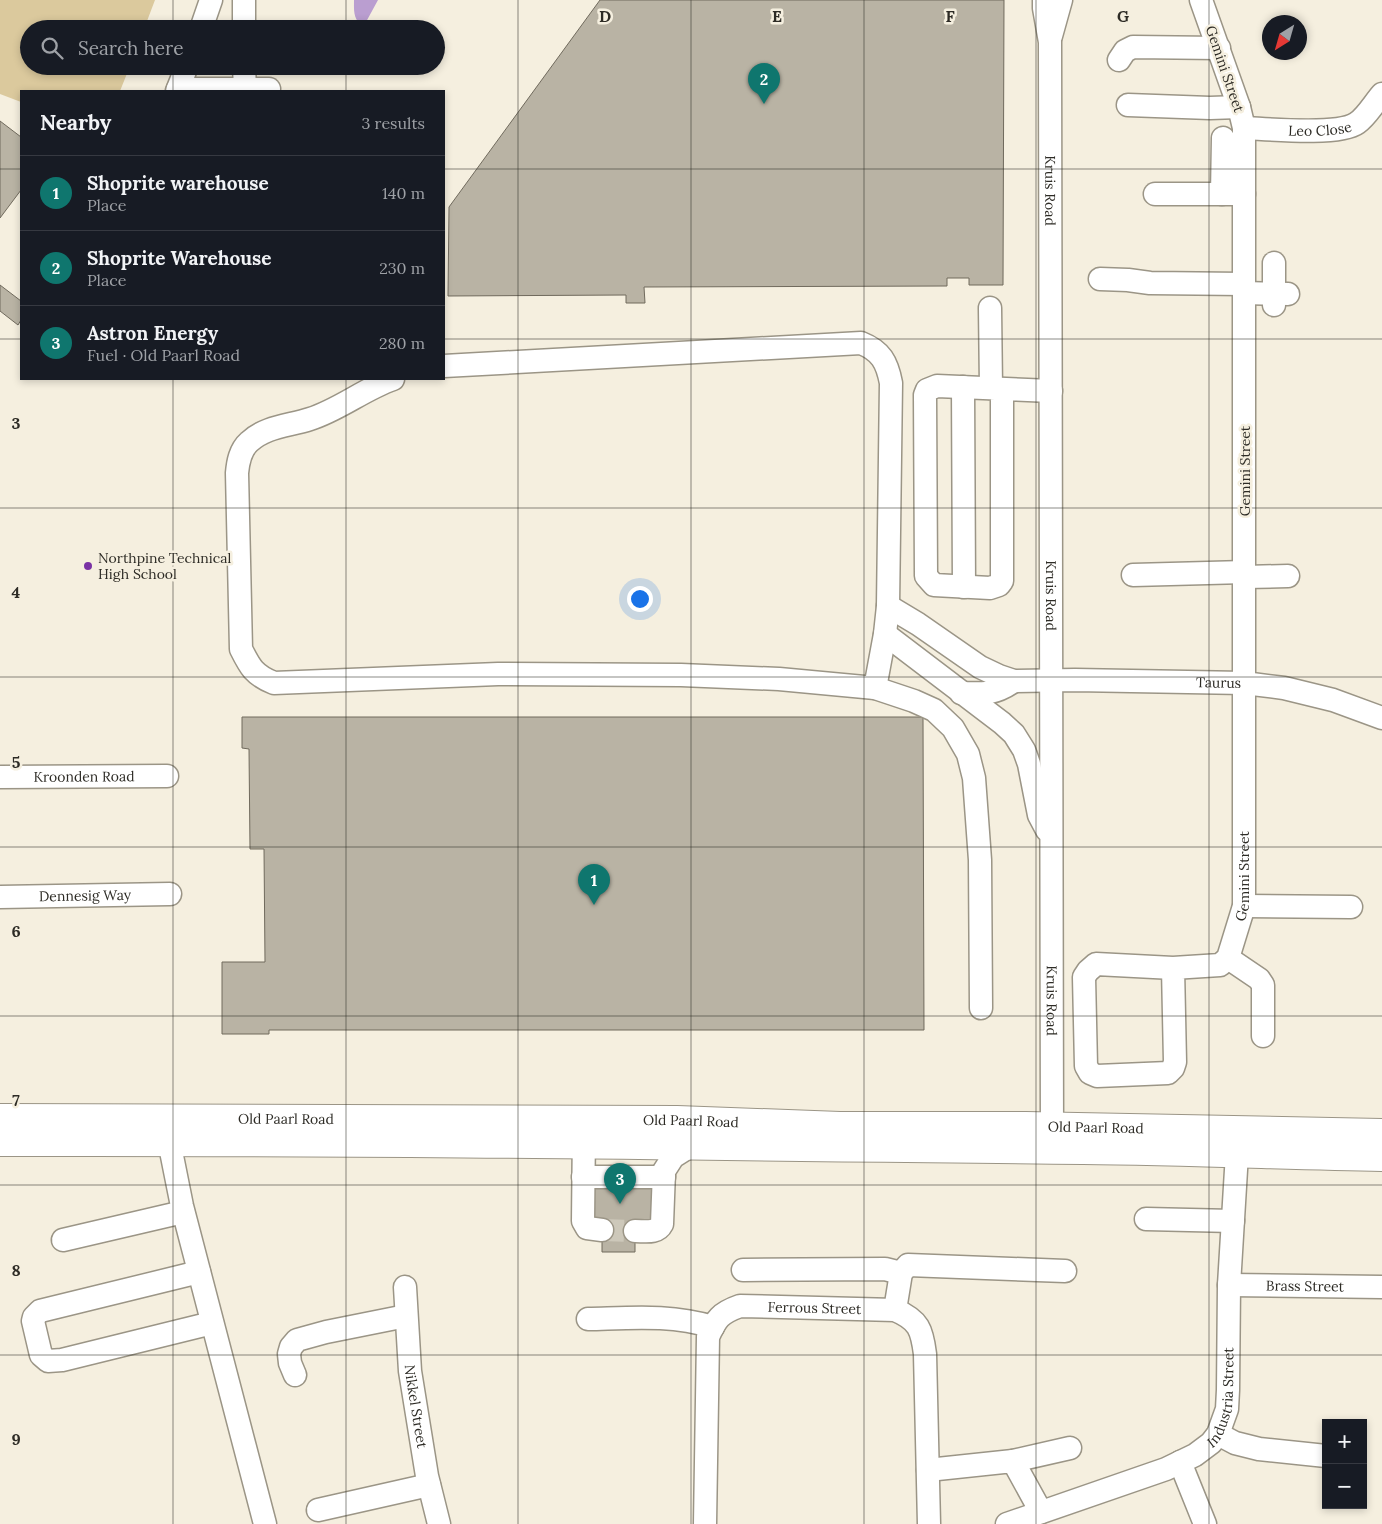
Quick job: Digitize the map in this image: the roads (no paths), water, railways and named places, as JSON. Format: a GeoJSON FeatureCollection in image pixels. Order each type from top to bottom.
{"type":"FeatureCollection","features":[{"type":"Feature","properties":{"kind":"main road","name":"Old Paarl Road"},"geometry":{"type":"LineString","coordinates":[[0,1118],[169,1129],[584,1132],[692,1146],[1052,1138]]}},
{"type":"Feature","properties":{"kind":"main road","name":"Old Paarl Road"},"geometry":{"type":"LineString","coordinates":[[584,1132],[676,1120],[840,1126],[1052,1138],[1238,1142],[1382,1157]]}},
{"type":"Feature","properties":{"kind":"main road","name":"Old Paarl Road"},"geometry":{"type":"LineString","coordinates":[[0,1142],[169,1129]]}},
{"type":"Feature","properties":{"kind":"main road","name":"Old Paarl Road"},"geometry":{"type":"LineString","coordinates":[[1238,1142],[1382,1133]]}},
{"type":"Feature","properties":{"kind":"street"},"geometry":{"type":"LineString","coordinates":[[204,20],[212,0]]}},
{"type":"Feature","properties":{"kind":"street"},"geometry":{"type":"LineString","coordinates":[[244,0],[244,20]]}},
{"type":"Feature","properties":{"kind":"street","name":"Kruis Road"},"geometry":{"type":"LineString","coordinates":[[1044,0],[1050,42],[1052,1138]]}},
{"type":"Feature","properties":{"kind":"street","name":"Kruis Road"},"geometry":{"type":"LineString","coordinates":[[1050,42],[1061,0]]}},
{"type":"Feature","properties":{"kind":"street","name":"Gemini Street"},"geometry":{"type":"LineString","coordinates":[[1201,0],[1239,107],[1244,128],[1244,906],[1230,953]]}},
{"type":"Feature","properties":{"kind":"street"},"geometry":{"type":"LineString","coordinates":[[1119,60],[1125,51],[1133,47],[1219,48]]}},
{"type":"Feature","properties":{"kind":"street"},"geometry":{"type":"LineString","coordinates":[[184,75],[178,90],[270,90]]}},
{"type":"Feature","properties":{"kind":"street"},"geometry":{"type":"LineString","coordinates":[[244,75],[245,90]]}},
{"type":"Feature","properties":{"kind":"street","name":"Leo Close"},"geometry":{"type":"LineString","coordinates":[[1244,128],[1320,130],[1350,127],[1357,123],[1382,94]]}},
{"type":"Feature","properties":{"kind":"street"},"geometry":{"type":"LineString","coordinates":[[1128,105],[1210,108],[1239,107]]}},
{"type":"Feature","properties":{"kind":"street"},"geometry":{"type":"LineString","coordinates":[[1222,194],[1223,138]]}},
{"type":"Feature","properties":{"kind":"street"},"geometry":{"type":"LineString","coordinates":[[1155,194],[1244,194]]}},
{"type":"Feature","properties":{"kind":"street"},"geometry":{"type":"LineString","coordinates":[[1100,279],[1244,288],[1278,298],[1274,263]]}},
{"type":"Feature","properties":{"kind":"street"},"geometry":{"type":"LineString","coordinates":[[990,308],[997,388],[1002,581],[999,585],[990,588],[934,586],[926,576],[925,395],[927,390],[937,386],[997,388],[1051,391]]}},
{"type":"Feature","properties":{"kind":"street"},"geometry":{"type":"LineString","coordinates":[[445,366],[861,343],[873,348],[882,358],[888,369],[891,383],[888,606],[886,634],[875,688]]}},
{"type":"Feature","properties":{"kind":"street"},"geometry":{"type":"LineString","coordinates":[[390,380],[378,384],[330,412],[309,420],[280,426],[258,434],[247,443],[239,458],[237,474],[241,649],[250,667],[261,678],[274,683],[498,674],[681,675],[779,679],[875,688],[934,710],[953,728],[968,754],[974,778],[980,860],[981,1008]]}},
{"type":"Feature","properties":{"kind":"street"},"geometry":{"type":"LineString","coordinates":[[963,387],[964,587]]}},
{"type":"Feature","properties":{"kind":"street"},"geometry":{"type":"LineString","coordinates":[[1133,575],[1245,574],[1288,576]]}},
{"type":"Feature","properties":{"kind":"street"},"geometry":{"type":"LineString","coordinates":[[888,606],[980,667],[999,676],[1014,680]]}},
{"type":"Feature","properties":{"kind":"street"},"geometry":{"type":"LineString","coordinates":[[886,634],[1014,734],[1030,764],[1039,815],[1052,842]]}},
{"type":"Feature","properties":{"kind":"street"},"geometry":{"type":"LineString","coordinates":[[961,693],[980,694],[992,692],[1003,689],[1014,680]]}},
{"type":"Feature","properties":{"kind":"street","name":"Taurus"},"geometry":{"type":"LineString","coordinates":[[1014,680],[1244,683],[1284,688],[1333,700],[1382,718]]}},
{"type":"Feature","properties":{"kind":"street","name":"Kroonden Road"},"geometry":{"type":"LineString","coordinates":[[0,776],[167,776]]}},
{"type":"Feature","properties":{"kind":"street","name":"Dennesig Way"},"geometry":{"type":"LineString","coordinates":[[0,897],[170,894]]}},
{"type":"Feature","properties":{"kind":"street"},"geometry":{"type":"LineString","coordinates":[[1244,906],[1351,907]]}},
{"type":"Feature","properties":{"kind":"street"},"geometry":{"type":"LineString","coordinates":[[1173,968],[1175,1062],[1173,1068],[1168,1073],[1097,1076],[1090,1073],[1086,1066],[1084,977],[1096,964],[1173,968],[1220,965],[1230,953],[1259,978],[1263,984],[1263,1036]]}},
{"type":"Feature","properties":{"kind":"street"},"geometry":{"type":"LineString","coordinates":[[169,1129],[184,1212],[265,1524]]}},
{"type":"Feature","properties":{"kind":"street"},"geometry":{"type":"LineString","coordinates":[[584,1132],[584,1225],[587,1228],[602,1230]]}},
{"type":"Feature","properties":{"kind":"street","name":"Industria Street"},"geometry":{"type":"LineString","coordinates":[[1007,1524],[1166,1469],[1195,1455],[1211,1443],[1218,1434],[1227,1409],[1229,1285],[1238,1142]]}},
{"type":"Feature","properties":{"kind":"street"},"geometry":{"type":"LineString","coordinates":[[635,1231],[657,1230],[662,1224],[664,1171],[673,1157],[692,1146]]}},
{"type":"Feature","properties":{"kind":"street"},"geometry":{"type":"LineString","coordinates":[[584,1177],[664,1177]]}},
{"type":"Feature","properties":{"kind":"street"},"geometry":{"type":"LineString","coordinates":[[63,1240],[184,1212]]}},
{"type":"Feature","properties":{"kind":"street"},"geometry":{"type":"LineString","coordinates":[[1146,1219],[1233,1221]]}},
{"type":"Feature","properties":{"kind":"street"},"geometry":{"type":"LineString","coordinates":[[929,1524],[925,1354],[922,1336],[916,1323],[895,1310],[901,1273],[908,1265],[1065,1271]]}},
{"type":"Feature","properties":{"kind":"street"},"geometry":{"type":"LineString","coordinates":[[743,1270],[885,1269],[901,1273]]}},
{"type":"Feature","properties":{"kind":"street"},"geometry":{"type":"LineString","coordinates":[[199,1272],[40,1311],[33,1321],[42,1355],[48,1361],[62,1360],[212,1323]]}},
{"type":"Feature","properties":{"kind":"street","name":"Brass Street"},"geometry":{"type":"LineString","coordinates":[[1229,1285],[1382,1287]]}},
{"type":"Feature","properties":{"kind":"street","name":"Nikkel Street"},"geometry":{"type":"LineString","coordinates":[[405,1287],[410,1371],[430,1485],[439,1524]]}},
{"type":"Feature","properties":{"kind":"street","name":"Ferrous Street"},"geometry":{"type":"LineString","coordinates":[[713,1327],[715,1322],[726,1311],[740,1306],[895,1310]]}},
{"type":"Feature","properties":{"kind":"street"},"geometry":{"type":"LineString","coordinates":[[295,1375],[290,1363],[289,1354],[291,1347],[297,1340],[326,1332],[406,1316]]}},
{"type":"Feature","properties":{"kind":"street"},"geometry":{"type":"LineString","coordinates":[[588,1319],[676,1318],[692,1320],[713,1327],[708,1337],[705,1524]]}},
{"type":"Feature","properties":{"kind":"street"},"geometry":{"type":"LineString","coordinates":[[1218,1434],[1235,1443],[1259,1449],[1322,1456]]}},
{"type":"Feature","properties":{"kind":"street"},"geometry":{"type":"LineString","coordinates":[[928,1470],[1014,1461],[1070,1448]]}},
{"type":"Feature","properties":{"kind":"street"},"geometry":{"type":"LineString","coordinates":[[1014,1461],[1041,1512]]}},
{"type":"Feature","properties":{"kind":"street"},"geometry":{"type":"LineString","coordinates":[[1180,1462],[1205,1524]]}},
{"type":"Feature","properties":{"kind":"street"},"geometry":{"type":"LineString","coordinates":[[318,1510],[430,1485]]}},
{"type":"Feature","properties":{"kind":"tunnel"},"geometry":{"type":"LineString","coordinates":[[602,1230],[635,1231]]}},
{"type":"Feature","properties":{"kind":"place","name":"Shoprite Warehouse"},"geometry":{"type":"Point","coordinates":[764,104]}},
{"type":"Feature","properties":{"kind":"place","name":"Northpine Technical High School"},"geometry":{"type":"Point","coordinates":[88,566]}},
{"type":"Feature","properties":{"kind":"place","name":"Shoprite warehouse"},"geometry":{"type":"Point","coordinates":[594,905]}},
{"type":"Feature","properties":{"kind":"place","name":"Astron Energy"},"geometry":{"type":"Point","coordinates":[620,1204]}}]}
